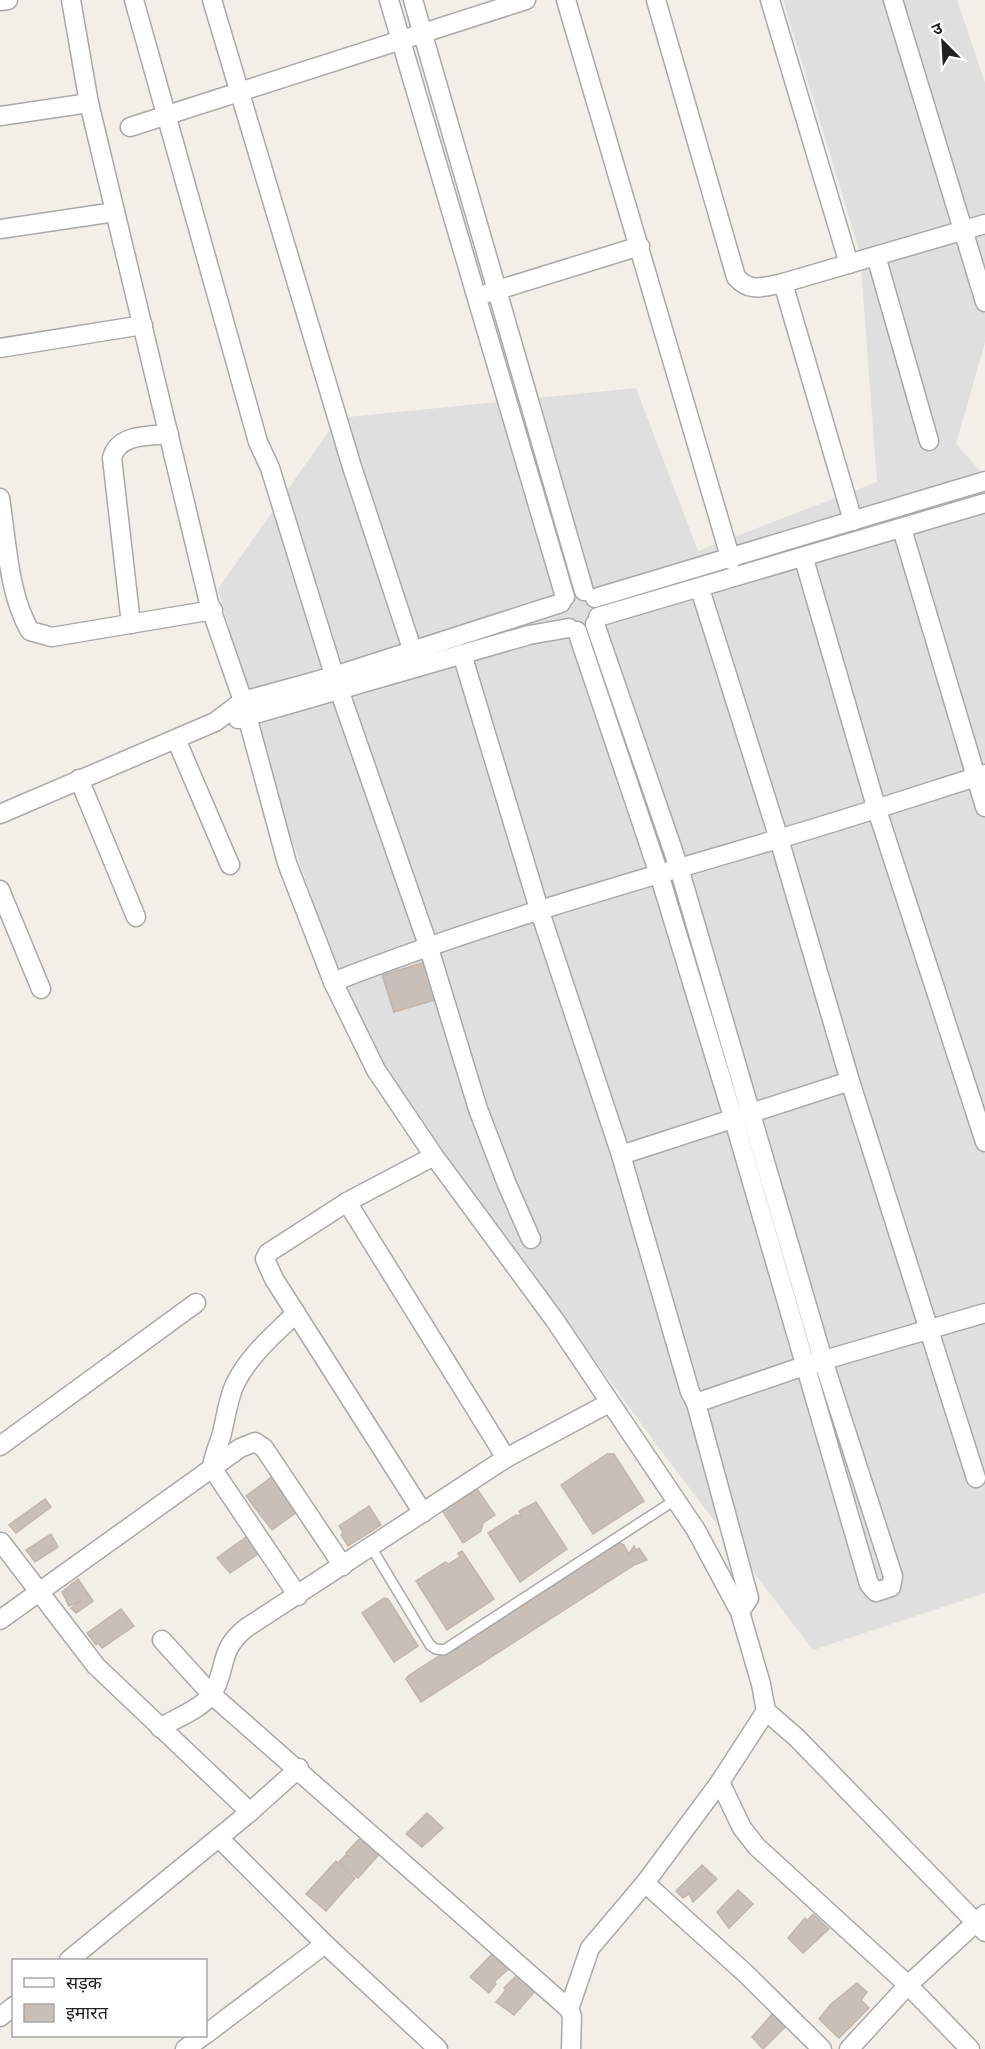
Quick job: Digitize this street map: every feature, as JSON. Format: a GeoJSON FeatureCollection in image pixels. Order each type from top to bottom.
{"type":"FeatureCollection","features":[{"type":"Feature","properties":{"kind":"street"},"geometry":{"type":"LineString","coordinates":[[0,1],[8,0]]}},
{"type":"Feature","properties":{"kind":"street"},"geometry":{"type":"LineString","coordinates":[[71,0],[89,103],[213,610],[245,709],[288,862],[333,982],[376,1070],[434,1156],[554,1319],[696,1530],[740,1612],[761,1684],[766,1711],[982,1923],[908,1985],[849,2049]]}},
{"type":"Feature","properties":{"kind":"street"},"geometry":{"type":"LineString","coordinates":[[134,0],[258,442],[270,468],[338,683],[428,945],[478,1109],[531,1239]]}},
{"type":"Feature","properties":{"kind":"street"},"geometry":{"type":"LineString","coordinates":[[212,0],[352,467],[415,659]]}},
{"type":"Feature","properties":{"kind":"street"},"geometry":{"type":"LineString","coordinates":[[389,0],[478,297],[563,600],[561,618],[573,629],[742,1115],[823,1360],[893,1576],[891,1587],[882,1590],[872,1590],[869,1584],[804,1366],[742,1115],[679,868],[597,621],[600,611],[590,595],[413,0]]}},
{"type":"Feature","properties":{"kind":"street"},"geometry":{"type":"LineString","coordinates":[[130,127],[238,90],[424,34],[526,0]]}},
{"type":"Feature","properties":{"kind":"street"},"geometry":{"type":"LineString","coordinates":[[566,0],[731,560]]}},
{"type":"Feature","properties":{"kind":"street"},"geometry":{"type":"LineString","coordinates":[[656,0],[736,277],[744,286],[753,289],[783,283],[985,224]]}},
{"type":"Feature","properties":{"kind":"street"},"geometry":{"type":"LineString","coordinates":[[770,0],[849,264]]}},
{"type":"Feature","properties":{"kind":"street"},"geometry":{"type":"LineString","coordinates":[[893,0],[985,302]]}},
{"type":"Feature","properties":{"kind":"street"},"geometry":{"type":"LineString","coordinates":[[0,116],[89,103]]}},
{"type":"Feature","properties":{"kind":"street"},"geometry":{"type":"LineString","coordinates":[[0,229],[115,212]]}},
{"type":"Feature","properties":{"kind":"street"},"geometry":{"type":"LineString","coordinates":[[478,297],[640,246]]}},
{"type":"Feature","properties":{"kind":"street"},"geometry":{"type":"LineString","coordinates":[[876,256],[929,441]]}},
{"type":"Feature","properties":{"kind":"street"},"geometry":{"type":"LineString","coordinates":[[783,283],[853,521]]}},
{"type":"Feature","properties":{"kind":"street"},"geometry":{"type":"LineString","coordinates":[[0,348],[143,325]]}},
{"type":"Feature","properties":{"kind":"street"},"geometry":{"type":"LineString","coordinates":[[131,624],[112,458],[114,449],[123,442],[134,438],[169,434]]}},
{"type":"Feature","properties":{"kind":"street"},"geometry":{"type":"LineString","coordinates":[[0,814],[245,709],[415,659],[563,600],[570,593],[590,595],[731,560],[985,481]]}},
{"type":"Feature","properties":{"kind":"street"},"geometry":{"type":"LineString","coordinates":[[0,498],[12,577],[24,621],[30,631],[52,637],[213,610]]}},
{"type":"Feature","properties":{"kind":"street"},"geometry":{"type":"LineString","coordinates":[[415,659],[462,654],[529,635],[573,629],[586,630],[597,621],[985,503]]}},
{"type":"Feature","properties":{"kind":"street"},"geometry":{"type":"LineString","coordinates":[[902,529],[980,775],[985,807]]}},
{"type":"Feature","properties":{"kind":"street"},"geometry":{"type":"LineString","coordinates":[[804,559],[877,810],[984,1139]]}},
{"type":"Feature","properties":{"kind":"street"},"geometry":{"type":"LineString","coordinates":[[700,589],[779,839],[850,1081],[976,1478]]}},
{"type":"Feature","properties":{"kind":"street"},"geometry":{"type":"LineString","coordinates":[[462,654],[538,909],[621,1155],[690,1392],[696,1403],[749,1598],[740,1612]]}},
{"type":"Feature","properties":{"kind":"street"},"geometry":{"type":"LineString","coordinates":[[176,739],[230,864]]}},
{"type":"Feature","properties":{"kind":"street"},"geometry":{"type":"LineString","coordinates":[[333,982],[428,945],[538,909],[877,810],[980,775]]}},
{"type":"Feature","properties":{"kind":"street"},"geometry":{"type":"LineString","coordinates":[[79,779],[136,917]]}},
{"type":"Feature","properties":{"kind":"street"},"geometry":{"type":"LineString","coordinates":[[0,890],[41,989]]}},
{"type":"Feature","properties":{"kind":"street"},"geometry":{"type":"LineString","coordinates":[[621,1155],[850,1081]]}},
{"type":"Feature","properties":{"kind":"street"},"geometry":{"type":"LineString","coordinates":[[423,1513],[266,1266],[265,1259],[268,1253],[347,1202],[434,1156]]}},
{"type":"Feature","properties":{"kind":"street"},"geometry":{"type":"LineString","coordinates":[[347,1202],[506,1458]]}},
{"type":"Feature","properties":{"kind":"street"},"geometry":{"type":"LineString","coordinates":[[0,1446],[196,1303]]}},
{"type":"Feature","properties":{"kind":"street"},"geometry":{"type":"LineString","coordinates":[[296,1313],[245,1366],[235,1384],[220,1440],[214,1452],[212,1468],[298,1596]]}},
{"type":"Feature","properties":{"kind":"street"},"geometry":{"type":"LineString","coordinates":[[696,1403],[823,1360],[985,1313]]}},
{"type":"Feature","properties":{"kind":"street"},"geometry":{"type":"LineString","coordinates":[[160,1728],[204,1702],[212,1694],[229,1645],[237,1635],[506,1458],[609,1403]]}},
{"type":"Feature","properties":{"kind":"street"},"geometry":{"type":"LineString","coordinates":[[0,1620],[212,1468],[248,1444],[255,1442],[264,1448],[343,1566]]}},
{"type":"Feature","properties":{"kind":"street"},"geometry":{"type":"LineString","coordinates":[[1,1542],[96,1666],[250,1812]]}},
{"type":"Feature","properties":{"kind":"street"},"geometry":{"type":"LineString","coordinates":[[162,1640],[212,1694],[569,2009],[572,2016],[571,2049]]}},
{"type":"Feature","properties":{"kind":"street"},"geometry":{"type":"LineString","coordinates":[[569,2009],[590,1948],[645,1883],[720,1782],[766,1711]]}},
{"type":"Feature","properties":{"kind":"street"},"geometry":{"type":"LineString","coordinates":[[70,1959],[219,1838],[298,1768]]}},
{"type":"Feature","properties":{"kind":"street"},"geometry":{"type":"LineString","coordinates":[[720,1782],[742,1828],[757,1847],[908,1985],[970,2049]]}},
{"type":"Feature","properties":{"kind":"street"},"geometry":{"type":"LineString","coordinates":[[219,1838],[431,2047]]}},
{"type":"Feature","properties":{"kind":"street"},"geometry":{"type":"LineString","coordinates":[[645,1883],[745,1973],[822,2049]]}},
{"type":"Feature","properties":{"kind":"street"},"geometry":{"type":"LineString","coordinates":[[207,2033],[324,1944]]}},
{"type":"Feature","properties":{"kind":"street"},"geometry":{"type":"LineString","coordinates":[[0,2017],[12,2008]]}},
{"type":"Feature","properties":{"kind":"street"},"geometry":{"type":"LineString","coordinates":[[185,2049],[201,2037]]}},
{"type":"Feature","properties":{"kind":"lane"},"geometry":{"type":"LineString","coordinates":[[371,1547],[430,1645],[436,1650],[444,1650],[675,1500]]}},
{"type":"Feature","properties":{"kind":"shaded area"},"geometry":{"type":"Polygon","coordinates":[[[783,0],[957,0],[985,83],[985,342],[956,444],[985,476],[985,1593],[813,1650],[662,1452],[360,1040],[267,767],[218,589],[338,418],[636,388],[698,551],[877,482],[860,253],[783,0]]]}},
{"type":"Feature","properties":{"kind":"building"},"geometry":{"type":"Polygon","coordinates":[[[426,962],[438,999],[394,1012],[382,975],[426,962]]]}},
{"type":"Feature","properties":{"kind":"building"},"geometry":{"type":"Polygon","coordinates":[[[607,1454],[614,1454],[644,1501],[593,1534],[561,1485],[607,1454]]]}},
{"type":"Feature","properties":{"kind":"building"},"geometry":{"type":"Polygon","coordinates":[[[273,1476],[301,1509],[272,1530],[246,1496],[273,1476]]]}},
{"type":"Feature","properties":{"kind":"building"},"geometry":{"type":"Polygon","coordinates":[[[477,1489],[495,1515],[483,1523],[481,1531],[463,1543],[442,1510],[477,1489]]]}},
{"type":"Feature","properties":{"kind":"building"},"geometry":{"type":"Polygon","coordinates":[[[45,1499],[51,1507],[16,1533],[9,1525],[45,1499]]]}},
{"type":"Feature","properties":{"kind":"building"},"geometry":{"type":"Polygon","coordinates":[[[536,1502],[567,1549],[520,1582],[488,1533],[516,1515],[521,1516],[519,1511],[536,1502]]]}},
{"type":"Feature","properties":{"kind":"building"},"geometry":{"type":"Polygon","coordinates":[[[369,1506],[381,1525],[348,1546],[341,1535],[343,1532],[339,1526],[369,1506]]]}},
{"type":"Feature","properties":{"kind":"building"},"geometry":{"type":"Polygon","coordinates":[[[51,1534],[58,1547],[35,1562],[26,1550],[51,1534]]]}},
{"type":"Feature","properties":{"kind":"building"},"geometry":{"type":"Polygon","coordinates":[[[249,1535],[261,1552],[230,1573],[217,1558],[249,1535]]]}},
{"type":"Feature","properties":{"kind":"building"},"geometry":{"type":"Polygon","coordinates":[[[616,1541],[624,1545],[629,1554],[634,1546],[636,1550],[639,1548],[647,1560],[634,1565],[421,1702],[406,1679],[408,1676],[616,1541]]]}},
{"type":"Feature","properties":{"kind":"building"},"geometry":{"type":"Polygon","coordinates":[[[462,1551],[494,1599],[447,1630],[416,1581],[445,1562],[449,1564],[460,1557],[458,1553],[462,1551]]]}},
{"type":"Feature","properties":{"kind":"building"},"geometry":{"type":"Polygon","coordinates":[[[78,1579],[93,1601],[76,1613],[71,1608],[81,1601],[69,1606],[62,1592],[78,1579]]]}},
{"type":"Feature","properties":{"kind":"building"},"geometry":{"type":"Polygon","coordinates":[[[384,1598],[388,1599],[418,1646],[394,1662],[362,1613],[384,1598]]]}},
{"type":"Feature","properties":{"kind":"building"},"geometry":{"type":"Polygon","coordinates":[[[121,1609],[134,1626],[102,1648],[98,1643],[96,1645],[87,1633],[121,1609]]]}},
{"type":"Feature","properties":{"kind":"building"},"geometry":{"type":"Polygon","coordinates":[[[427,1813],[443,1828],[422,1847],[406,1834],[427,1813]]]}},
{"type":"Feature","properties":{"kind":"building"},"geometry":{"type":"Polygon","coordinates":[[[363,1835],[382,1851],[358,1878],[339,1862],[346,1855],[350,1857],[346,1853],[363,1835]]]}},
{"type":"Feature","properties":{"kind":"building"},"geometry":{"type":"Polygon","coordinates":[[[336,1861],[355,1878],[326,1911],[306,1894],[336,1861]]]}},
{"type":"Feature","properties":{"kind":"building"},"geometry":{"type":"Polygon","coordinates":[[[702,1865],[717,1879],[693,1902],[689,1894],[683,1898],[676,1891],[702,1865]]]}},
{"type":"Feature","properties":{"kind":"building"},"geometry":{"type":"Polygon","coordinates":[[[738,1890],[753,1904],[729,1928],[717,1912],[738,1890]]]}},
{"type":"Feature","properties":{"kind":"building"},"geometry":{"type":"Polygon","coordinates":[[[813,1914],[829,1929],[803,1953],[788,1938],[805,1918],[807,1921],[813,1914]]]}},
{"type":"Feature","properties":{"kind":"building"},"geometry":{"type":"Polygon","coordinates":[[[498,1948],[512,1966],[494,1982],[496,1984],[489,1993],[470,1977],[498,1948]]]}},
{"type":"Feature","properties":{"kind":"building"},"geometry":{"type":"Polygon","coordinates":[[[522,1970],[537,1989],[514,2015],[496,2002],[506,1990],[504,1988],[522,1970]]]}},
{"type":"Feature","properties":{"kind":"building"},"geometry":{"type":"Polygon","coordinates":[[[857,1983],[867,1992],[861,2000],[869,2008],[839,2038],[819,2019],[831,2004],[857,1983]]]}},
{"type":"Feature","properties":{"kind":"building"},"geometry":{"type":"Polygon","coordinates":[[[775,2011],[787,2025],[763,2049],[752,2037],[775,2011]]]}}]}
